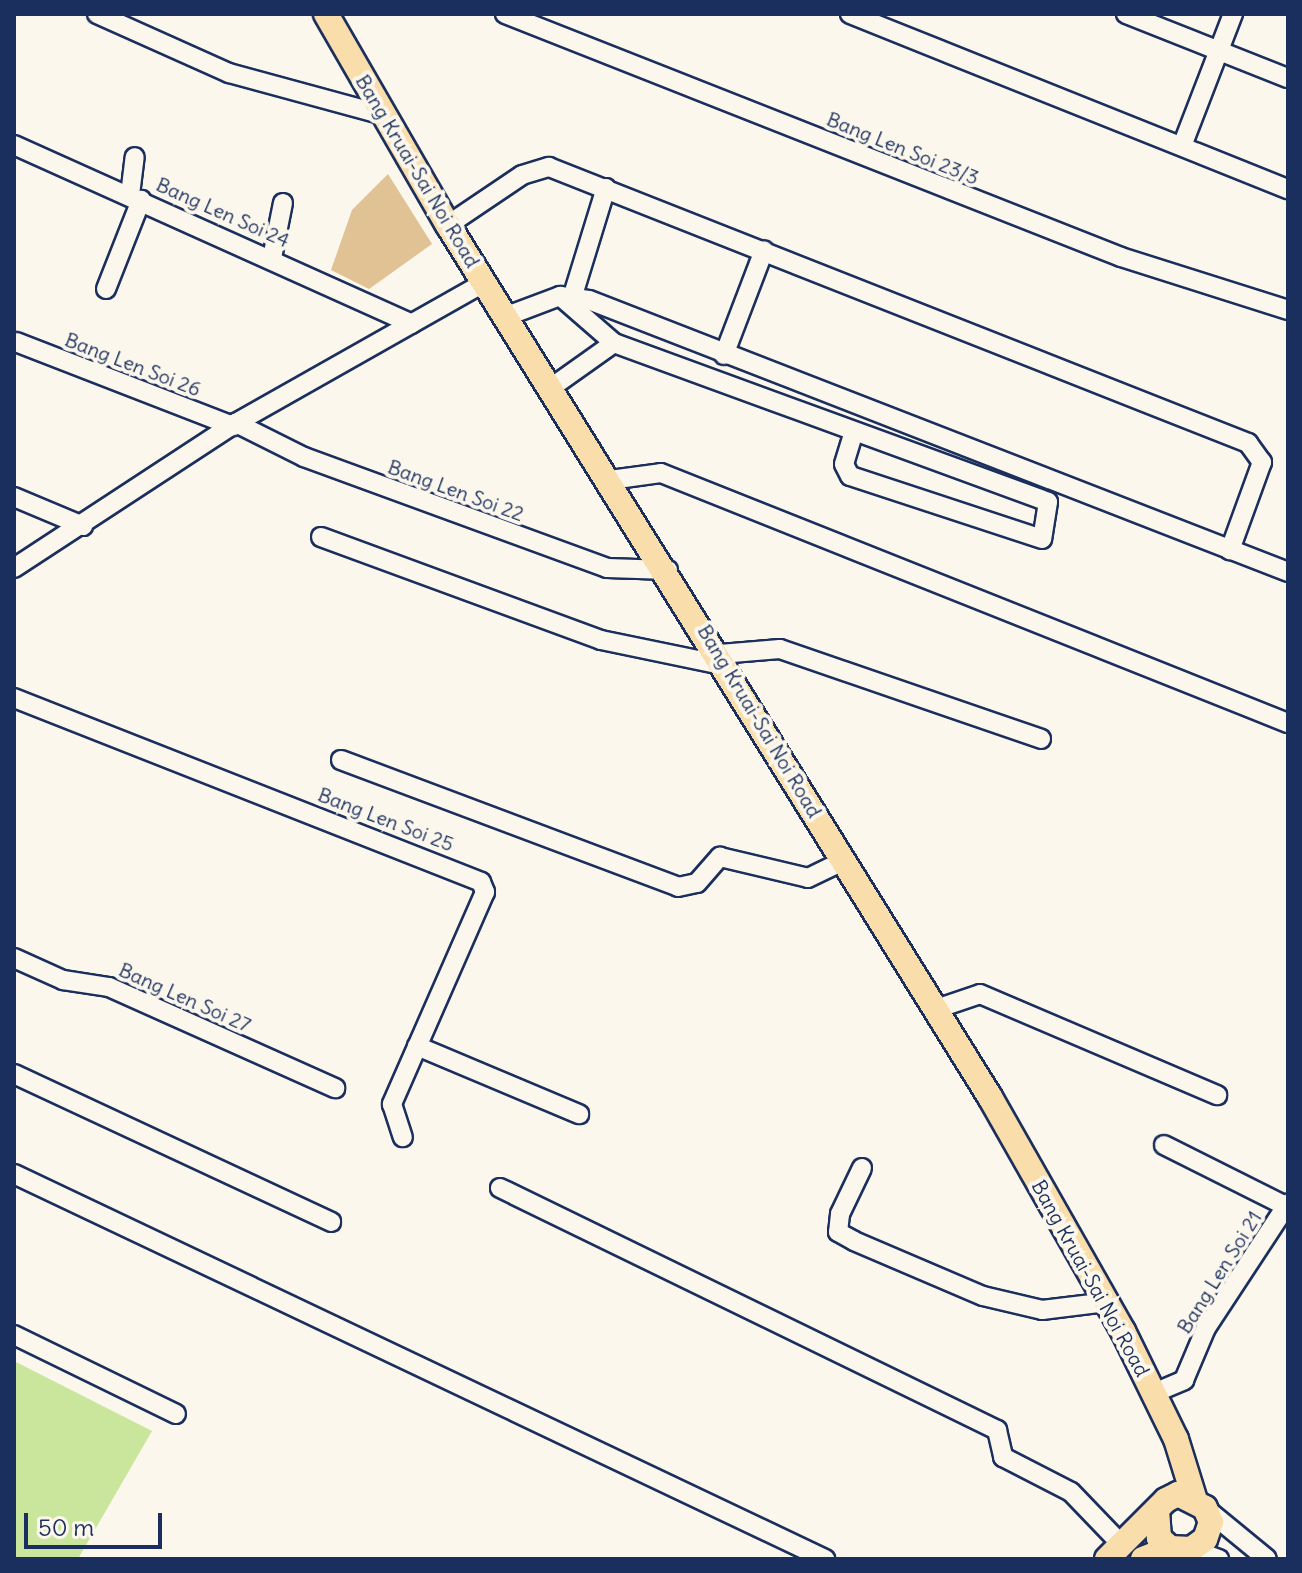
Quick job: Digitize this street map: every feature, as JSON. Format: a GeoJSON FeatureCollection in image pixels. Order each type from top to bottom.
{"type":"FeatureCollection","features":[{"type":"Feature","properties":{"kind":"main road","name":"Bang Kruai-Sai Noi Road"},"geometry":{"type":"LineString","coordinates":[[330,15],[448,225],[668,570],[936,1009],[1107,1302],[1176,1439],[1200,1503]]}},
{"type":"Feature","properties":{"kind":"main road"},"geometry":{"type":"LineString","coordinates":[[1176,1439],[1161,1505],[1159,1538],[1180,1548]]}},
{"type":"Feature","properties":{"kind":"main road"},"geometry":{"type":"LineString","coordinates":[[1114,1551],[1161,1505],[1200,1503],[1211,1522],[1180,1548],[1143,1559]]}},
{"type":"Feature","properties":{"kind":"street"},"geometry":{"type":"LineString","coordinates":[[97,14],[229,73],[384,115]]}},
{"type":"Feature","properties":{"kind":"street","name":"Bang Len Soi 23/3"},"geometry":{"type":"LineString","coordinates":[[505,14],[1121,257],[1288,310]]}},
{"type":"Feature","properties":{"kind":"street"},"geometry":{"type":"LineString","coordinates":[[850,14],[1288,189]]}},
{"type":"Feature","properties":{"kind":"street"},"geometry":{"type":"LineString","coordinates":[[1126,14],[1288,78]]}},
{"type":"Feature","properties":{"kind":"street"},"geometry":{"type":"LineString","coordinates":[[1182,146],[1233,14]]}},
{"type":"Feature","properties":{"kind":"street","name":"Bang Len Soi 24"},"geometry":{"type":"LineString","coordinates":[[14,145],[272,258],[412,324]]}},
{"type":"Feature","properties":{"kind":"street"},"geometry":{"type":"LineString","coordinates":[[106,289],[136,197],[135,157]]}},
{"type":"Feature","properties":{"kind":"street"},"geometry":{"type":"LineString","coordinates":[[448,225],[538,166],[606,188],[764,250],[1258,449],[1262,462],[1230,550]]}},
{"type":"Feature","properties":{"kind":"street"},"geometry":{"type":"LineString","coordinates":[[566,296],[606,188]]}},
{"type":"Feature","properties":{"kind":"street"},"geometry":{"type":"LineString","coordinates":[[272,258],[283,203]]}},
{"type":"Feature","properties":{"kind":"street"},"geometry":{"type":"LineString","coordinates":[[724,355],[764,250]]}},
{"type":"Feature","properties":{"kind":"street"},"geometry":{"type":"LineString","coordinates":[[14,568],[234,425],[485,282]]}},
{"type":"Feature","properties":{"kind":"street"},"geometry":{"type":"LineString","coordinates":[[566,296],[614,343],[853,434],[1048,502],[1042,539],[850,476],[844,464],[853,434]]}},
{"type":"Feature","properties":{"kind":"street"},"geometry":{"type":"LineString","coordinates":[[507,316],[566,296],[1288,572]]}},
{"type":"Feature","properties":{"kind":"street","name":"Bang Len Soi 26"},"geometry":{"type":"LineString","coordinates":[[16,342],[234,425]]}},
{"type":"Feature","properties":{"kind":"street"},"geometry":{"type":"LineString","coordinates":[[552,387],[614,343]]}},
{"type":"Feature","properties":{"kind":"street","name":"Bang Len Soi 22"},"geometry":{"type":"LineString","coordinates":[[234,425],[304,457],[607,568],[668,570]]}},
{"type":"Feature","properties":{"kind":"street"},"geometry":{"type":"LineString","coordinates":[[610,480],[661,473],[1288,723]]}},
{"type":"Feature","properties":{"kind":"street"},"geometry":{"type":"LineString","coordinates":[[14,497],[83,526]]}},
{"type":"Feature","properties":{"kind":"street"},"geometry":{"type":"LineString","coordinates":[[321,537],[601,640],[723,660],[780,649],[1041,739]]}},
{"type":"Feature","properties":{"kind":"street","name":"Bang Len Soi 25"},"geometry":{"type":"LineString","coordinates":[[14,698],[481,882],[485,892],[392,1104],[403,1137]]}},
{"type":"Feature","properties":{"kind":"street"},"geometry":{"type":"LineString","coordinates":[[341,760],[678,887],[697,883],[720,857],[808,878],[845,860]]}},
{"type":"Feature","properties":{"kind":"street","name":"Bang Len Soi 27"},"geometry":{"type":"LineString","coordinates":[[14,958],[63,980],[109,987],[335,1088]]}},
{"type":"Feature","properties":{"kind":"street"},"geometry":{"type":"LineString","coordinates":[[936,1009],[980,994],[1217,1095]]}},
{"type":"Feature","properties":{"kind":"street"},"geometry":{"type":"LineString","coordinates":[[417,1046],[579,1114]]}},
{"type":"Feature","properties":{"kind":"street"},"geometry":{"type":"LineString","coordinates":[[14,1074],[331,1222]]}},
{"type":"Feature","properties":{"kind":"street"},"geometry":{"type":"LineString","coordinates":[[1164,1145],[1287,1204]]}},
{"type":"Feature","properties":{"kind":"street"},"geometry":{"type":"LineString","coordinates":[[862,1168],[840,1214],[838,1232],[854,1241],[983,1296],[1042,1310],[1107,1302]]}},
{"type":"Feature","properties":{"kind":"street"},"geometry":{"type":"LineString","coordinates":[[14,1174],[825,1559]]}},
{"type":"Feature","properties":{"kind":"street"},"geometry":{"type":"LineString","coordinates":[[500,1188],[997,1430],[1003,1457],[1071,1492],[1114,1551]]}},
{"type":"Feature","properties":{"kind":"street","name":"Bang Len Soi 21"},"geometry":{"type":"LineString","coordinates":[[1154,1393],[1184,1380],[1206,1328],[1287,1204]]}},
{"type":"Feature","properties":{"kind":"street"},"geometry":{"type":"LineString","coordinates":[[14,1335],[176,1414]]}},
{"type":"Feature","properties":{"kind":"street"},"geometry":{"type":"LineString","coordinates":[[1200,1503],[1267,1559]]}},
{"type":"Feature","properties":{"kind":"street"},"geometry":{"type":"LineString","coordinates":[[1180,1548],[1219,1559]]}},
{"type":"Feature","properties":{"kind":"green space"},"geometry":{"type":"Polygon","coordinates":[[[14,1361],[152,1431],[78,1559],[14,1559],[14,1361]]]}},
{"type":"Feature","properties":{"kind":"building"},"geometry":{"type":"Polygon","coordinates":[[[388,174],[432,244],[369,289],[331,270],[352,210],[388,174]]]}}]}
